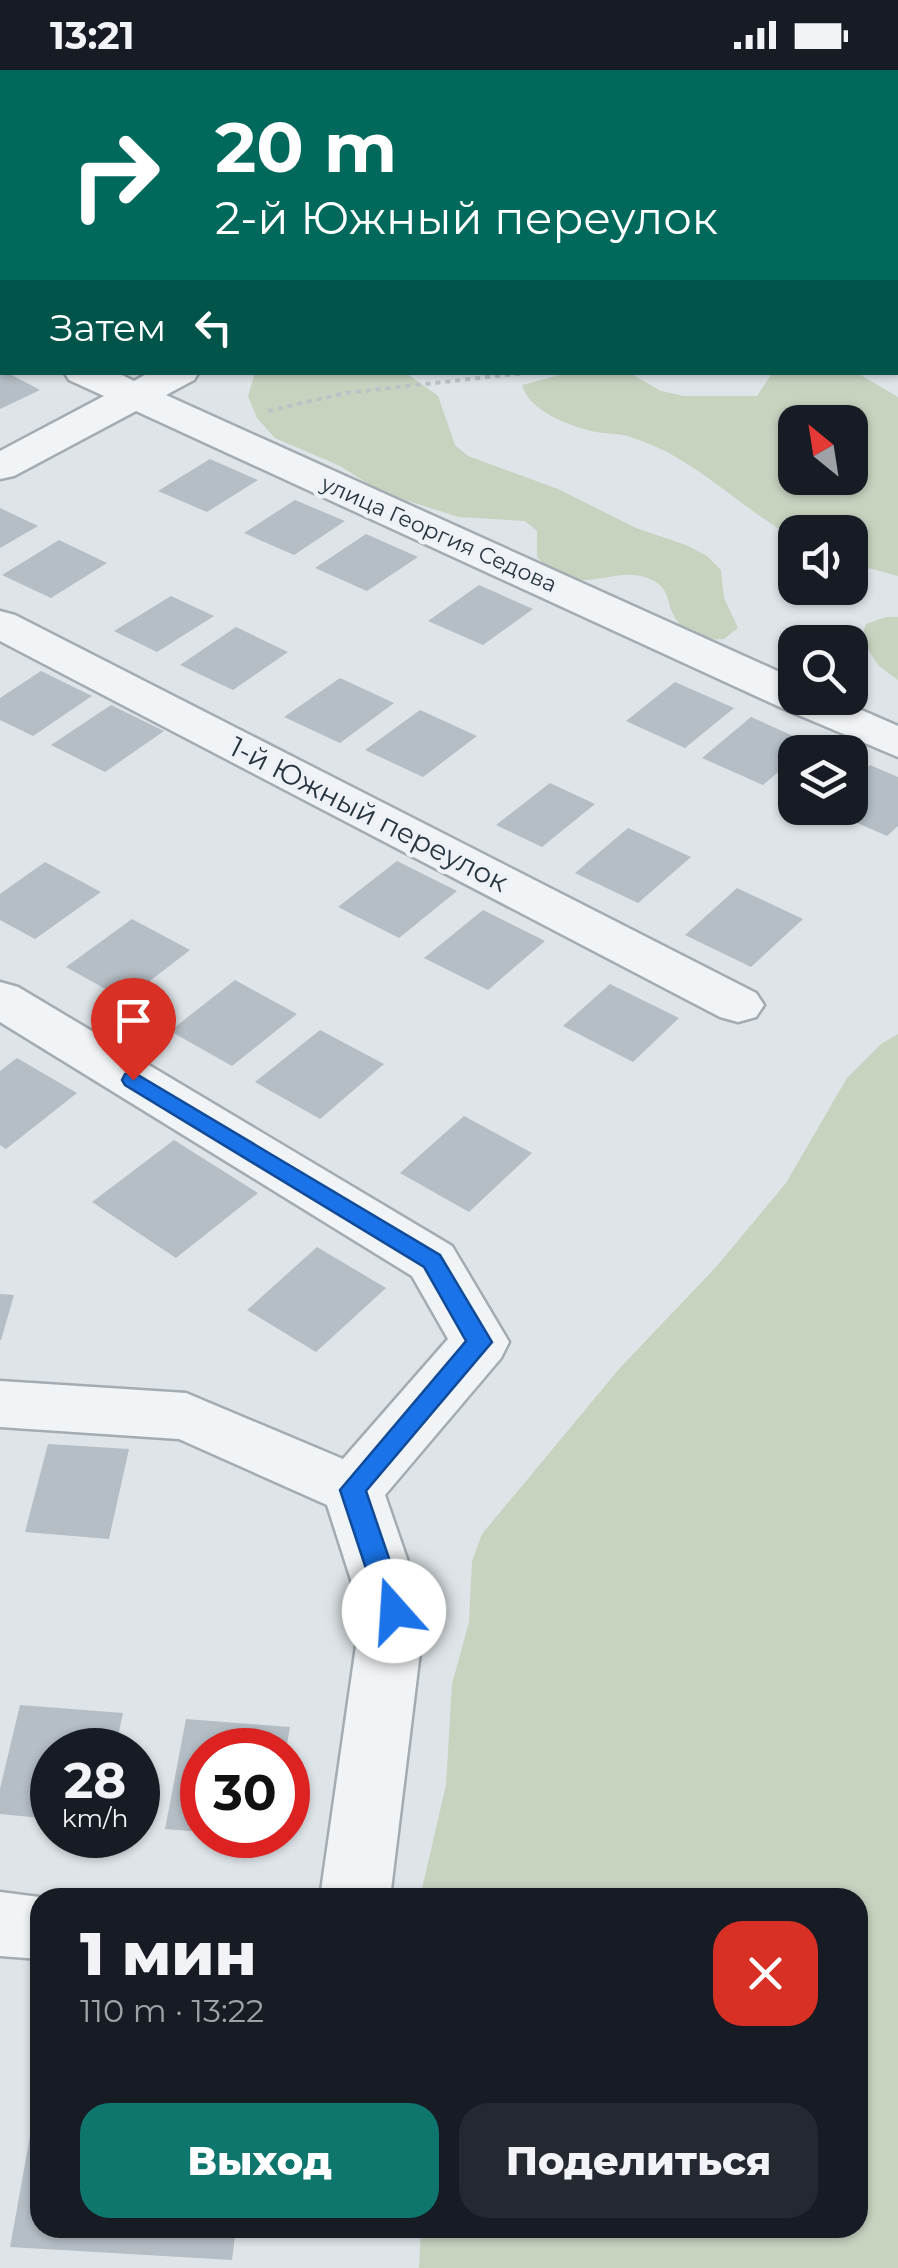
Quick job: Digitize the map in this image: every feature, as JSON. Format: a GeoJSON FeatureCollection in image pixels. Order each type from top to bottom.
{"type":"FeatureCollection","features":[{"type":"Feature","properties":{"kind":"street","name":"улица Георгия Седова"},"geometry":{"type":"LineString","coordinates":[[90,375],[778,689]]}},
{"type":"Feature","properties":{"kind":"street"},"geometry":{"type":"LineString","coordinates":[[0,467],[174,375]]}},
{"type":"Feature","properties":{"kind":"street","name":"1-й Южный переулок"},"geometry":{"type":"LineString","coordinates":[[0,624],[738,1004]]}},
{"type":"Feature","properties":{"kind":"street","name":"улица Георгия Седова"},"geometry":{"type":"LineString","coordinates":[[836,715],[898,743]]}},
{"type":"Feature","properties":{"kind":"street"},"geometry":{"type":"LineString","coordinates":[[0,999],[432,1261],[480,1342],[353,1490]]}},
{"type":"Feature","properties":{"kind":"street"},"geometry":{"type":"LineString","coordinates":[[0,1404],[186,1416],[353,1490],[394,1611],[356,1888]]}},
{"type":"Feature","properties":{"kind":"street"},"geometry":{"type":"LineString","coordinates":[[0,1924],[30,1926]]}},
{"type":"Feature","properties":{"kind":"path"},"geometry":{"type":"LineString","coordinates":[[201,426],[344,393],[506,375]]}},
{"type":"Feature","properties":{"kind":"green space"},"geometry":{"type":"Polygon","coordinates":[[[254,375],[409,375],[438,396],[455,445],[468,456],[558,489],[636,528],[707,556],[721,570],[724,598],[738,628],[724,639],[702,640],[678,622],[665,592],[654,581],[625,575],[583,580],[553,571],[537,557],[537,531],[525,521],[459,517],[383,493],[340,466],[275,438],[257,418],[248,396],[254,375]]]}},
{"type":"Feature","properties":{"kind":"green space"},"geometry":{"type":"Polygon","coordinates":[[[560,375],[633,375],[661,391],[684,396],[757,396],[771,375],[860,375],[898,397],[898,576],[868,568],[868,515],[778,515],[778,528],[671,454],[627,436],[564,422],[533,403],[522,385],[560,375]]]}},
{"type":"Feature","properties":{"kind":"green space"},"geometry":{"type":"Polygon","coordinates":[[[898,617],[898,680],[879,666],[868,650],[866,624],[898,617]]]}},
{"type":"Feature","properties":{"kind":"green space"},"geometry":{"type":"Polygon","coordinates":[[[898,1034],[898,2268],[419,2268],[420,2238],[868,2238],[868,1888],[422,1888],[446,1785],[452,1684],[469,1622],[472,1561],[482,1534],[619,1369],[716,1267],[786,1183],[847,1078],[881,1044],[898,1034]]]}},
{"type":"Feature","properties":{"kind":"building"},"geometry":{"type":"Polygon","coordinates":[[[0,375],[12,375],[40,390],[0,409],[0,375]]]}},
{"type":"Feature","properties":{"kind":"building"},"geometry":{"type":"Polygon","coordinates":[[[210,459],[258,480],[207,512],[158,491],[210,459]]]}},
{"type":"Feature","properties":{"kind":"building"},"geometry":{"type":"Polygon","coordinates":[[[295,500],[345,521],[294,555],[244,533],[295,500]]]}},
{"type":"Feature","properties":{"kind":"building"},"geometry":{"type":"Polygon","coordinates":[[[0,508],[38,526],[0,548],[0,508]]]}},
{"type":"Feature","properties":{"kind":"building"},"geometry":{"type":"Polygon","coordinates":[[[366,534],[418,557],[367,591],[315,568],[366,534]]]}},
{"type":"Feature","properties":{"kind":"building"},"geometry":{"type":"Polygon","coordinates":[[[59,540],[107,563],[51,598],[2,575],[59,540]]]}},
{"type":"Feature","properties":{"kind":"building"},"geometry":{"type":"Polygon","coordinates":[[[479,585],[533,609],[483,645],[428,621],[479,585]]]}},
{"type":"Feature","properties":{"kind":"building"},"geometry":{"type":"Polygon","coordinates":[[[171,596],[214,616],[157,652],[114,631],[171,596]]]}},
{"type":"Feature","properties":{"kind":"building"},"geometry":{"type":"Polygon","coordinates":[[[236,627],[288,652],[233,690],[180,665],[236,627]]]}},
{"type":"Feature","properties":{"kind":"building"},"geometry":{"type":"Polygon","coordinates":[[[41,671],[92,696],[33,736],[0,720],[0,698],[41,671]]]}},
{"type":"Feature","properties":{"kind":"building"},"geometry":{"type":"Polygon","coordinates":[[[340,678],[394,703],[340,743],[284,717],[340,678]]]}},
{"type":"Feature","properties":{"kind":"building"},"geometry":{"type":"Polygon","coordinates":[[[675,682],[734,708],[685,748],[626,721],[675,682]]]}},
{"type":"Feature","properties":{"kind":"building"},"geometry":{"type":"Polygon","coordinates":[[[111,705],[164,731],[105,772],[51,745],[111,705]]]}},
{"type":"Feature","properties":{"kind":"building"},"geometry":{"type":"Polygon","coordinates":[[[420,710],[477,736],[423,777],[365,750],[420,710]]]}},
{"type":"Feature","properties":{"kind":"building"},"geometry":{"type":"Polygon","coordinates":[[[751,717],[791,735],[778,735],[778,772],[763,785],[702,758],[751,717]]]}},
{"type":"Feature","properties":{"kind":"building"},"geometry":{"type":"Polygon","coordinates":[[[868,767],[898,777],[898,826],[887,836],[862,825],[868,825],[868,767]]]}},
{"type":"Feature","properties":{"kind":"building"},"geometry":{"type":"Polygon","coordinates":[[[550,783],[595,804],[542,847],[496,825],[550,783]]]}},
{"type":"Feature","properties":{"kind":"building"},"geometry":{"type":"Polygon","coordinates":[[[628,828],[691,857],[638,903],[575,873],[628,828]]]}},
{"type":"Feature","properties":{"kind":"building"},"geometry":{"type":"Polygon","coordinates":[[[397,861],[457,891],[399,938],[338,907],[397,861]]]}},
{"type":"Feature","properties":{"kind":"building"},"geometry":{"type":"Polygon","coordinates":[[[45,862],[101,892],[35,939],[0,920],[0,894],[45,862]]]}},
{"type":"Feature","properties":{"kind":"building"},"geometry":{"type":"Polygon","coordinates":[[[737,888],[803,919],[751,967],[685,935],[737,888]]]}},
{"type":"Feature","properties":{"kind":"building"},"geometry":{"type":"Polygon","coordinates":[[[483,910],[545,941],[488,990],[424,958],[483,910]]]}},
{"type":"Feature","properties":{"kind":"building"},"geometry":{"type":"Polygon","coordinates":[[[132,919],[190,950],[125,1000],[66,967],[132,919]]]}},
{"type":"Feature","properties":{"kind":"building"},"geometry":{"type":"Polygon","coordinates":[[[235,980],[297,1014],[232,1066],[170,1031],[235,980]]]}},
{"type":"Feature","properties":{"kind":"building"},"geometry":{"type":"Polygon","coordinates":[[[610,984],[679,1018],[633,1062],[563,1026],[610,984]]]}},
{"type":"Feature","properties":{"kind":"building"},"geometry":{"type":"Polygon","coordinates":[[[320,1030],[384,1064],[320,1119],[255,1082],[320,1030]]]}},
{"type":"Feature","properties":{"kind":"building"},"geometry":{"type":"Polygon","coordinates":[[[17,1058],[77,1093],[6,1149],[0,1145],[0,1071],[17,1058]]]}},
{"type":"Feature","properties":{"kind":"building"},"geometry":{"type":"Polygon","coordinates":[[[464,1116],[532,1153],[469,1212],[400,1173],[464,1116]]]}},
{"type":"Feature","properties":{"kind":"building"},"geometry":{"type":"Polygon","coordinates":[[[174,1140],[258,1193],[176,1258],[92,1202],[174,1140]]]}},
{"type":"Feature","properties":{"kind":"building"},"geometry":{"type":"Polygon","coordinates":[[[317,1247],[386,1288],[316,1352],[247,1310],[317,1247]]]}},
{"type":"Feature","properties":{"kind":"building"},"geometry":{"type":"Polygon","coordinates":[[[0,1294],[14,1295],[1,1340],[0,1340],[0,1294]]]}},
{"type":"Feature","properties":{"kind":"building"},"geometry":{"type":"Polygon","coordinates":[[[48,1444],[129,1449],[109,1539],[25,1532],[48,1444]]]}},
{"type":"Feature","properties":{"kind":"building"},"geometry":{"type":"Polygon","coordinates":[[[20,1705],[123,1713],[120,1728],[30,1728],[30,1817],[0,1814],[0,1789],[20,1705]]]}},
{"type":"Feature","properties":{"kind":"building"},"geometry":{"type":"Polygon","coordinates":[[[186,1719],[290,1727],[290,1728],[184,1728],[186,1719]]]}},
{"type":"Feature","properties":{"kind":"building"},"geometry":{"type":"Polygon","coordinates":[[[180,1750],[180,1830],[165,1829],[180,1750]]]}},
{"type":"Feature","properties":{"kind":"building"},"geometry":{"type":"Polygon","coordinates":[[[30,2137],[30,2238],[235,2238],[232,2260],[10,2247],[30,2137]]]}},
{"type":"Feature","properties":{"kind":"route"},"geometry":{"type":"LineString","coordinates":[[133,1080],[432,1261],[480,1342],[353,1490],[394,1611]]}}]}
